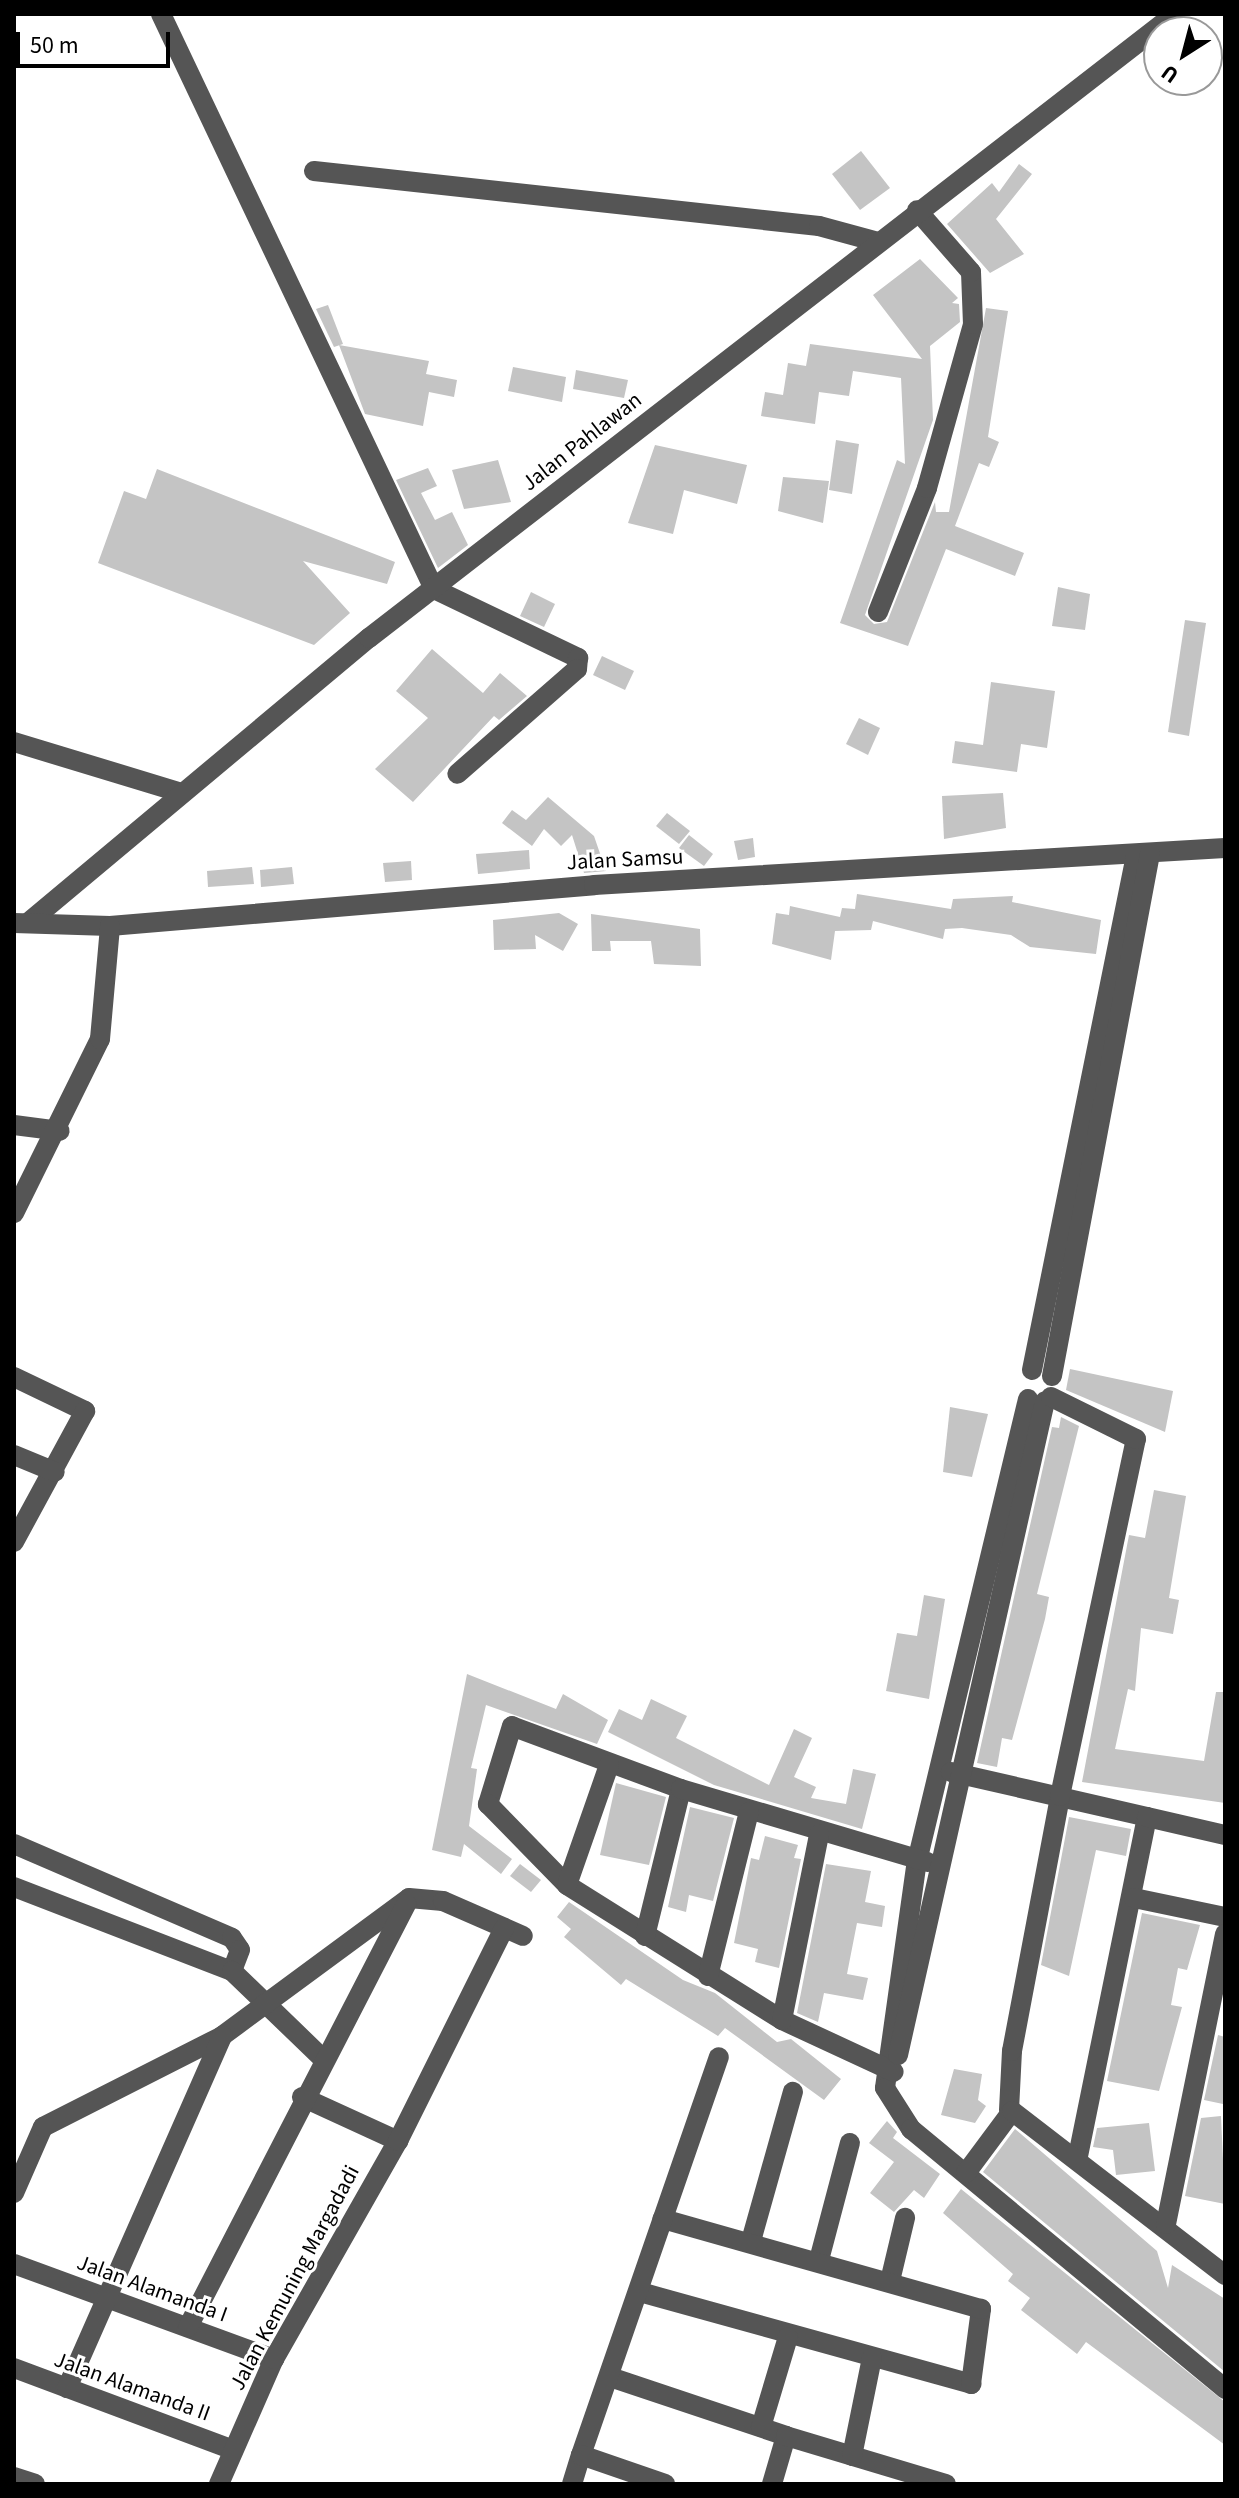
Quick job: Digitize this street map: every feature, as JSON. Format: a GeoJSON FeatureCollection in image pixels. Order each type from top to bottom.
{"type":"FeatureCollection","features":[{"type":"Feature","properties":{"kind":"street"},"geometry":{"type":"LineString","coordinates":[[161,14],[434,589],[573,653],[579,663],[457,774]]}},
{"type":"Feature","properties":{"kind":"street","name":"Jalan Pahlawan"},"geometry":{"type":"LineString","coordinates":[[22,923],[179,792],[434,589],[917,210],[1175,14]]}},
{"type":"Feature","properties":{"kind":"street"},"geometry":{"type":"LineString","coordinates":[[314,171],[819,226],[878,242]]}},
{"type":"Feature","properties":{"kind":"street"},"geometry":{"type":"LineString","coordinates":[[878,612],[927,488],[973,324],[971,272],[917,210]]}},
{"type":"Feature","properties":{"kind":"street"},"geometry":{"type":"LineString","coordinates":[[14,742],[179,792]]}},
{"type":"Feature","properties":{"kind":"street","name":"Jalan Samsu"},"geometry":{"type":"LineString","coordinates":[[22,923],[110,926],[594,885],[1225,848]]}},
{"type":"Feature","properties":{"kind":"street"},"geometry":{"type":"LineString","coordinates":[[887,2076],[938,1864],[952,1772],[1041,1399],[1052,1376],[1086,1156],[1143,854]]}},
{"type":"Feature","properties":{"kind":"street"},"geometry":{"type":"LineString","coordinates":[[14,1213],[60,1131],[100,1039],[110,926]]}},
{"type":"Feature","properties":{"kind":"street"},"geometry":{"type":"LineString","coordinates":[[14,1125],[60,1131]]}},
{"type":"Feature","properties":{"kind":"street"},"geometry":{"type":"LineString","coordinates":[[966,2173],[1009,2110],[1012,2051],[1060,1796],[1136,1439],[1041,1399],[1022,1381],[1032,1370],[1086,1156]]}},
{"type":"Feature","properties":{"kind":"street"},"geometry":{"type":"LineString","coordinates":[[1032,1370],[1052,1376]]}},
{"type":"Feature","properties":{"kind":"street"},"geometry":{"type":"LineString","coordinates":[[14,1377],[84,1407],[85,1417],[14,1542]]}},
{"type":"Feature","properties":{"kind":"street"},"geometry":{"type":"LineString","coordinates":[[14,1455],[55,1472]]}},
{"type":"Feature","properties":{"kind":"street"},"geometry":{"type":"LineString","coordinates":[[887,2076],[708,1976],[567,1885],[488,1804],[504,1736],[517,1727],[609,1765],[819,1835],[938,1864]]}},
{"type":"Feature","properties":{"kind":"street"},"geometry":{"type":"LineString","coordinates":[[567,1885],[609,1765]]}},
{"type":"Feature","properties":{"kind":"street"},"geometry":{"type":"LineString","coordinates":[[952,1772],[1225,1835]]}},
{"type":"Feature","properties":{"kind":"street"},"geometry":{"type":"LineString","coordinates":[[952,1772],[917,1860],[887,2076],[900,2118],[1225,2389]]}},
{"type":"Feature","properties":{"kind":"street"},"geometry":{"type":"LineString","coordinates":[[645,1936],[681,1789]]}},
{"type":"Feature","properties":{"kind":"street"},"geometry":{"type":"LineString","coordinates":[[708,1976],[749,1812]]}},
{"type":"Feature","properties":{"kind":"street"},"geometry":{"type":"LineString","coordinates":[[1078,2157],[1134,1898],[1147,1817]]}},
{"type":"Feature","properties":{"kind":"street"},"geometry":{"type":"LineString","coordinates":[[782,2020],[819,1835]]}},
{"type":"Feature","properties":{"kind":"street"},"geometry":{"type":"LineString","coordinates":[[14,1844],[232,1938],[240,1950],[232,1971]]}},
{"type":"Feature","properties":{"kind":"street"},"geometry":{"type":"LineString","coordinates":[[14,1887],[139,1938],[232,1971],[259,2003],[322,2058]]}},
{"type":"Feature","properties":{"kind":"street"},"geometry":{"type":"LineString","coordinates":[[188,2327],[322,2058],[409,1898]]}},
{"type":"Feature","properties":{"kind":"street"},"geometry":{"type":"LineString","coordinates":[[14,2193],[43,2127],[222,2036],[259,2003],[409,1898],[443,1901],[523,1936]]}},
{"type":"Feature","properties":{"kind":"street"},"geometry":{"type":"LineString","coordinates":[[1134,1898],[1225,1917]]}},
{"type":"Feature","properties":{"kind":"street"},"geometry":{"type":"LineString","coordinates":[[139,1938],[155,1903]]}},
{"type":"Feature","properties":{"kind":"street","name":"Jalan Kemuning Margadadi"},"geometry":{"type":"LineString","coordinates":[[219,2484],[274,2359],[398,2141],[504,1928]]}},
{"type":"Feature","properties":{"kind":"street"},"geometry":{"type":"LineString","coordinates":[[1166,2224],[1225,1934]]}},
{"type":"Feature","properties":{"kind":"street"},"geometry":{"type":"LineString","coordinates":[[67,2388],[103,2297],[222,2036]]}},
{"type":"Feature","properties":{"kind":"street"},"geometry":{"type":"LineString","coordinates":[[572,2484],[719,2057]]}},
{"type":"Feature","properties":{"kind":"street"},"geometry":{"type":"LineString","coordinates":[[751,2241],[793,2092]]}},
{"type":"Feature","properties":{"kind":"street"},"geometry":{"type":"LineString","coordinates":[[302,2097],[398,2141]]}},
{"type":"Feature","properties":{"kind":"street"},"geometry":{"type":"LineString","coordinates":[[1009,2110],[1078,2157],[1225,2272]]}},
{"type":"Feature","properties":{"kind":"street"},"geometry":{"type":"LineString","coordinates":[[819,2260],[850,2143]]}},
{"type":"Feature","properties":{"kind":"street"},"geometry":{"type":"LineString","coordinates":[[890,2281],[905,2218]]}},
{"type":"Feature","properties":{"kind":"street"},"geometry":{"type":"LineString","coordinates":[[640,2292],[788,2337],[971,2384],[981,2309],[819,2260],[662,2219]]}},
{"type":"Feature","properties":{"kind":"street","name":"Jalan Alamanda I"},"geometry":{"type":"LineString","coordinates":[[14,2264],[274,2359]]}},
{"type":"Feature","properties":{"kind":"street"},"geometry":{"type":"LineString","coordinates":[[761,2427],[788,2337]]}},
{"type":"Feature","properties":{"kind":"street"},"geometry":{"type":"LineString","coordinates":[[852,2456],[872,2358]]}},
{"type":"Feature","properties":{"kind":"street","name":"Jalan Alamanda II"},"geometry":{"type":"LineString","coordinates":[[14,2368],[233,2450]]}},
{"type":"Feature","properties":{"kind":"street"},"geometry":{"type":"LineString","coordinates":[[610,2377],[786,2436],[946,2484]]}},
{"type":"Feature","properties":{"kind":"street"},"geometry":{"type":"LineString","coordinates":[[772,2484],[786,2436]]}},
{"type":"Feature","properties":{"kind":"street"},"geometry":{"type":"LineString","coordinates":[[581,2455],[665,2484]]}},
{"type":"Feature","properties":{"kind":"street"},"geometry":{"type":"LineString","coordinates":[[14,2477],[35,2484]]}},
{"type":"Feature","properties":{"kind":"building"},"geometry":{"type":"Polygon","coordinates":[[[861,151],[890,188],[860,210],[832,174],[861,151]]]}},
{"type":"Feature","properties":{"kind":"building"},"geometry":{"type":"Polygon","coordinates":[[[1019,164],[1032,174],[996,219],[1024,254],[990,273],[947,224],[992,183],[999,192],[1019,164]]]}},
{"type":"Feature","properties":{"kind":"building"},"geometry":{"type":"Polygon","coordinates":[[[920,259],[958,298],[952,303],[959,304],[960,322],[930,346],[933,420],[865,615],[874,624],[887,622],[935,502],[936,512],[949,512],[986,308],[1008,311],[988,437],[999,442],[989,467],[979,463],[955,526],[1024,553],[1015,576],[946,549],[908,646],[840,623],[897,460],[905,464],[901,378],[853,371],[849,396],[819,392],[815,424],[761,416],[765,392],[783,395],[788,363],[806,366],[810,344],[922,359],[873,295],[920,259]]]}},
{"type":"Feature","properties":{"kind":"building"},"geometry":{"type":"Polygon","coordinates":[[[328,305],[343,344],[334,347],[316,309],[328,305]]]}},
{"type":"Feature","properties":{"kind":"building"},"geometry":{"type":"Polygon","coordinates":[[[339,345],[429,361],[426,374],[457,380],[454,397],[429,392],[423,426],[365,414],[339,345]]]}},
{"type":"Feature","properties":{"kind":"building"},"geometry":{"type":"Polygon","coordinates":[[[513,367],[566,377],[562,402],[508,391],[513,367]]]}},
{"type":"Feature","properties":{"kind":"building"},"geometry":{"type":"Polygon","coordinates":[[[576,370],[628,380],[624,398],[573,389],[576,370]]]}},
{"type":"Feature","properties":{"kind":"building"},"geometry":{"type":"Polygon","coordinates":[[[836,440],[859,444],[852,494],[829,490],[836,440]]]}},
{"type":"Feature","properties":{"kind":"building"},"geometry":{"type":"Polygon","coordinates":[[[655,445],[747,465],[737,504],[684,490],[673,534],[628,523],[655,445]]]}},
{"type":"Feature","properties":{"kind":"building"},"geometry":{"type":"Polygon","coordinates":[[[498,460],[511,502],[464,509],[452,470],[498,460]]]}},
{"type":"Feature","properties":{"kind":"building"},"geometry":{"type":"Polygon","coordinates":[[[428,468],[437,486],[421,493],[435,520],[452,512],[468,545],[438,568],[396,480],[428,468]]]}},
{"type":"Feature","properties":{"kind":"building"},"geometry":{"type":"Polygon","coordinates":[[[157,469],[395,562],[387,584],[303,561],[350,613],[314,645],[98,563],[124,491],[146,499],[157,469]]]}},
{"type":"Feature","properties":{"kind":"building"},"geometry":{"type":"Polygon","coordinates":[[[783,477],[829,481],[823,523],[778,511],[783,477]]]}},
{"type":"Feature","properties":{"kind":"building"},"geometry":{"type":"Polygon","coordinates":[[[1058,587],[1090,594],[1085,630],[1052,626],[1058,587]]]}},
{"type":"Feature","properties":{"kind":"building"},"geometry":{"type":"Polygon","coordinates":[[[531,592],[555,604],[544,627],[520,616],[531,592]]]}},
{"type":"Feature","properties":{"kind":"building"},"geometry":{"type":"Polygon","coordinates":[[[1185,620],[1206,623],[1189,736],[1168,732],[1185,620]]]}},
{"type":"Feature","properties":{"kind":"building"},"geometry":{"type":"Polygon","coordinates":[[[432,649],[483,693],[500,673],[527,696],[499,720],[494,716],[413,802],[375,769],[428,718],[396,691],[432,649]]]}},
{"type":"Feature","properties":{"kind":"building"},"geometry":{"type":"Polygon","coordinates":[[[602,656],[634,671],[625,690],[593,675],[602,656]]]}},
{"type":"Feature","properties":{"kind":"building"},"geometry":{"type":"Polygon","coordinates":[[[991,682],[1055,691],[1047,748],[1021,744],[1017,772],[952,763],[955,741],[983,745],[991,682]]]}},
{"type":"Feature","properties":{"kind":"building"},"geometry":{"type":"Polygon","coordinates":[[[859,718],[880,728],[868,755],[846,744],[859,718]]]}},
{"type":"Feature","properties":{"kind":"building"},"geometry":{"type":"Polygon","coordinates":[[[1003,793],[1006,828],[944,839],[942,796],[1003,793]]]}},
{"type":"Feature","properties":{"kind":"building"},"geometry":{"type":"Polygon","coordinates":[[[548,797],[594,836],[606,871],[584,873],[572,835],[561,846],[544,829],[532,846],[502,823],[512,810],[526,820],[548,797]]]}},
{"type":"Feature","properties":{"kind":"building"},"geometry":{"type":"Polygon","coordinates":[[[667,813],[690,831],[679,844],[656,826],[667,813]]]}},
{"type":"Feature","properties":{"kind":"building"},"geometry":{"type":"Polygon","coordinates":[[[689,835],[713,854],[704,866],[679,848],[689,835]]]}},
{"type":"Feature","properties":{"kind":"building"},"geometry":{"type":"Polygon","coordinates":[[[753,838],[755,857],[738,860],[734,841],[753,838]]]}},
{"type":"Feature","properties":{"kind":"building"},"geometry":{"type":"Polygon","coordinates":[[[529,850],[530,869],[478,874],[476,854],[529,850]]]}},
{"type":"Feature","properties":{"kind":"building"},"geometry":{"type":"Polygon","coordinates":[[[411,861],[412,880],[385,882],[383,863],[411,861]]]}},
{"type":"Feature","properties":{"kind":"building"},"geometry":{"type":"Polygon","coordinates":[[[252,867],[254,884],[208,887],[207,871],[252,867]]]}},
{"type":"Feature","properties":{"kind":"building"},"geometry":{"type":"Polygon","coordinates":[[[292,867],[294,884],[261,887],[260,870],[292,867]]]}},
{"type":"Feature","properties":{"kind":"building"},"geometry":{"type":"Polygon","coordinates":[[[857,894],[951,909],[953,899],[1013,896],[1012,902],[1101,920],[1096,954],[1030,947],[1011,935],[962,928],[945,929],[943,939],[873,921],[871,930],[835,931],[831,960],[772,944],[776,913],[789,915],[790,906],[840,917],[842,908],[855,909],[857,894]]]}},
{"type":"Feature","properties":{"kind":"building"},"geometry":{"type":"Polygon","coordinates":[[[559,913],[578,924],[563,951],[535,935],[536,949],[494,950],[493,920],[559,913]]]}},
{"type":"Feature","properties":{"kind":"building"},"geometry":{"type":"Polygon","coordinates":[[[591,914],[700,929],[701,966],[654,964],[651,941],[610,941],[611,951],[592,951],[591,914]]]}},
{"type":"Feature","properties":{"kind":"building"},"geometry":{"type":"Polygon","coordinates":[[[1070,1369],[1173,1391],[1165,1432],[1066,1390],[1070,1369]]]}},
{"type":"Feature","properties":{"kind":"building"},"geometry":{"type":"Polygon","coordinates":[[[950,1407],[988,1414],[972,1477],[943,1472],[950,1407]]]}},
{"type":"Feature","properties":{"kind":"building"},"geometry":{"type":"Polygon","coordinates":[[[1061,1417],[1079,1426],[1037,1594],[1049,1597],[1045,1619],[1012,1740],[1002,1738],[997,1767],[977,1763],[1052,1427],[1059,1428],[1061,1417]]]}},
{"type":"Feature","properties":{"kind":"building"},"geometry":{"type":"Polygon","coordinates":[[[1154,1490],[1186,1496],[1169,1598],[1179,1600],[1173,1634],[1141,1628],[1135,1691],[1128,1689],[1115,1749],[1204,1761],[1216,1692],[1225,1692],[1225,1803],[1082,1782],[1129,1535],[1145,1538],[1154,1490]]]}},
{"type":"Feature","properties":{"kind":"building"},"geometry":{"type":"Polygon","coordinates":[[[924,1595],[945,1599],[929,1699],[886,1691],[897,1633],[917,1636],[924,1595]]]}},
{"type":"Feature","properties":{"kind":"building"},"geometry":{"type":"Polygon","coordinates":[[[467,1674],[556,1709],[563,1694],[608,1720],[597,1744],[486,1705],[471,1768],[477,1769],[469,1826],[512,1859],[501,1874],[464,1844],[461,1857],[432,1850],[467,1674]]]}},
{"type":"Feature","properties":{"kind":"building"},"geometry":{"type":"Polygon","coordinates":[[[651,1699],[687,1716],[676,1738],[769,1785],[794,1729],[812,1738],[794,1777],[816,1787],[811,1798],[846,1804],[853,1769],[876,1774],[862,1829],[714,1785],[608,1732],[619,1709],[642,1720],[651,1699]]]}},
{"type":"Feature","properties":{"kind":"building"},"geometry":{"type":"Polygon","coordinates":[[[616,1783],[666,1797],[649,1865],[600,1855],[616,1783]]]}},
{"type":"Feature","properties":{"kind":"building"},"geometry":{"type":"Polygon","coordinates":[[[690,1807],[734,1818],[713,1901],[689,1895],[686,1912],[668,1907],[690,1807]]]}},
{"type":"Feature","properties":{"kind":"building"},"geometry":{"type":"Polygon","coordinates":[[[1069,1817],[1131,1829],[1126,1856],[1096,1850],[1069,1976],[1041,1965],[1069,1817]]]}},
{"type":"Feature","properties":{"kind":"building"},"geometry":{"type":"Polygon","coordinates":[[[765,1836],[798,1845],[794,1858],[801,1859],[779,1968],[755,1962],[758,1949],[734,1943],[751,1858],[759,1860],[765,1836]]]}},
{"type":"Feature","properties":{"kind":"building"},"geometry":{"type":"Polygon","coordinates":[[[520,1864],[541,1880],[531,1892],[510,1876],[520,1864]]]}},
{"type":"Feature","properties":{"kind":"building"},"geometry":{"type":"Polygon","coordinates":[[[826,1864],[871,1871],[865,1902],[885,1906],[882,1927],[857,1923],[847,1974],[868,1978],[863,2000],[824,1993],[818,2022],[797,2013],[826,1864]]]}},
{"type":"Feature","properties":{"kind":"building"},"geometry":{"type":"Polygon","coordinates":[[[569,1902],[683,1980],[715,1993],[777,2042],[791,2039],[841,2079],[824,2100],[725,2028],[718,2036],[626,1979],[621,1985],[564,1937],[571,1929],[557,1917],[569,1902]]]}},
{"type":"Feature","properties":{"kind":"building"},"geometry":{"type":"Polygon","coordinates":[[[1142,1913],[1200,1925],[1187,1970],[1178,1968],[1171,2005],[1182,2007],[1159,2091],[1107,2081],[1142,1913]]]}},
{"type":"Feature","properties":{"kind":"building"},"geometry":{"type":"Polygon","coordinates":[[[1218,2035],[1225,2037],[1223,2104],[1204,2100],[1218,2035]]]}},
{"type":"Feature","properties":{"kind":"building"},"geometry":{"type":"Polygon","coordinates":[[[954,2069],[982,2074],[978,2100],[986,2106],[975,2123],[941,2115],[954,2069]]]}},
{"type":"Feature","properties":{"kind":"building"},"geometry":{"type":"Polygon","coordinates":[[[1221,2116],[1225,2204],[1185,2196],[1201,2118],[1221,2116]]]}},
{"type":"Feature","properties":{"kind":"building"},"geometry":{"type":"Polygon","coordinates":[[[887,2121],[897,2132],[893,2138],[940,2174],[924,2198],[914,2190],[894,2212],[870,2193],[894,2162],[869,2143],[887,2121]]]}},
{"type":"Feature","properties":{"kind":"building"},"geometry":{"type":"Polygon","coordinates":[[[1149,2123],[1155,2171],[1116,2175],[1113,2150],[1093,2147],[1097,2128],[1149,2123]]]}},
{"type":"Feature","properties":{"kind":"building"},"geometry":{"type":"Polygon","coordinates":[[[1015,2129],[1157,2251],[1168,2288],[1172,2265],[1225,2299],[1225,2372],[983,2172],[1015,2129]]]}},
{"type":"Feature","properties":{"kind":"building"},"geometry":{"type":"Polygon","coordinates":[[[961,2189],[1225,2402],[1225,2445],[1086,2342],[1077,2354],[1021,2310],[1030,2298],[1008,2281],[1013,2274],[943,2213],[961,2189]]]}}]}
